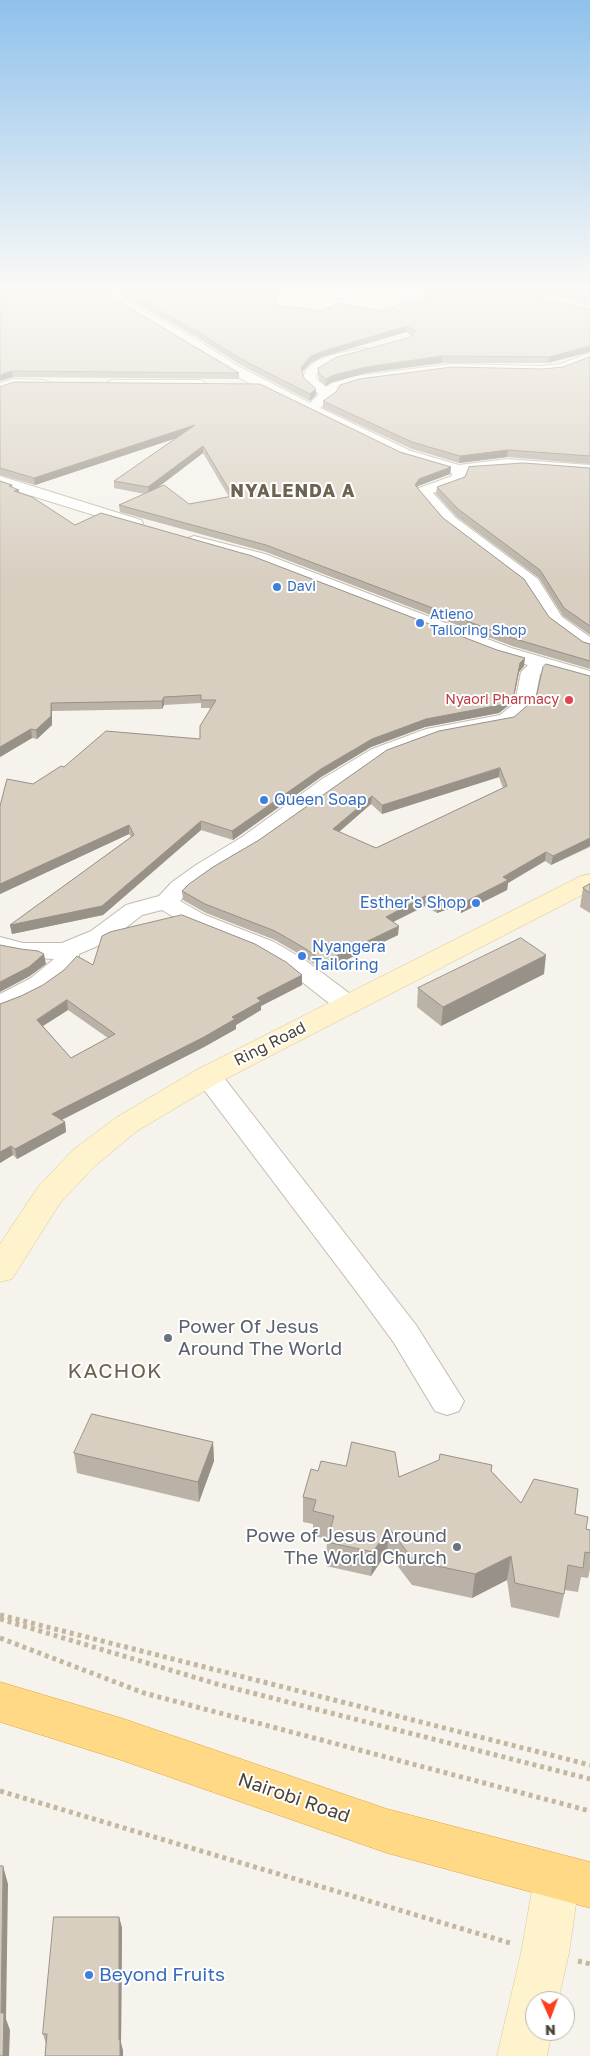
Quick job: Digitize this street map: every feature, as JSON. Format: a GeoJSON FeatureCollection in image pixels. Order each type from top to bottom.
{"type":"FeatureCollection","features":[{"type":"Feature","properties":{"kind":"highway","name":"Nairobi Road"},"geometry":{"type":"LineString","coordinates":[[0,1702],[121,1739],[387,1831],[578,1892]]}},
{"type":"Feature","properties":{"kind":"highway","name":"Nairobi Road"},"geometry":{"type":"LineString","coordinates":[[0,1718],[578,1892]]}},
{"type":"Feature","properties":{"kind":"main road","name":"Ring Road"},"geometry":{"type":"LineString","coordinates":[[0,1270],[50,1196],[84,1158],[127,1124],[208,1076],[590,881]]}},
{"type":"Feature","properties":{"kind":"main road"},"geometry":{"type":"LineString","coordinates":[[522,2056],[545,1953],[578,1892]]}},
{"type":"Feature","properties":{"kind":"street"},"geometry":{"type":"LineString","coordinates":[[272,388],[406,454],[458,470],[489,463],[590,469]]}},
{"type":"Feature","properties":{"kind":"street"},"geometry":{"type":"LineString","coordinates":[[316,388],[329,395]]}},
{"type":"Feature","properties":{"kind":"street"},"geometry":{"type":"LineString","coordinates":[[312,409],[329,395],[333,388]]}},
{"type":"Feature","properties":{"kind":"street"},"geometry":{"type":"LineString","coordinates":[[458,470],[460,474],[458,479],[429,488],[424,491],[426,495],[450,521],[532,584],[555,620],[568,631],[590,644]]}},
{"type":"Feature","properties":{"kind":"street"},"geometry":{"type":"LineString","coordinates":[[0,481],[151,528]]}},
{"type":"Feature","properties":{"kind":"street"},"geometry":{"type":"LineString","coordinates":[[175,536],[259,558],[485,645],[540,664],[590,677]]}},
{"type":"Feature","properties":{"kind":"street"},"geometry":{"type":"LineString","coordinates":[[166,902],[180,887],[204,870],[250,842],[330,784],[379,753],[433,733],[506,720],[524,705],[531,672],[540,664]]}},
{"type":"Feature","properties":{"kind":"street"},"geometry":{"type":"LineString","coordinates":[[0,944],[22,950],[66,951],[100,936],[134,910],[150,904],[166,902],[196,920],[265,947],[296,966],[348,1005]]}},
{"type":"Feature","properties":{"kind":"street"},"geometry":{"type":"LineString","coordinates":[[0,1004],[40,984],[67,961],[66,951]]}},
{"type":"Feature","properties":{"kind":"street"},"geometry":{"type":"LineString","coordinates":[[208,1076],[370,1286],[405,1334],[447,1400]]}},
{"type":"Feature","properties":{"kind":"path"},"geometry":{"type":"LineString","coordinates":[[0,1615],[590,1765]]}},
{"type":"Feature","properties":{"kind":"path"},"geometry":{"type":"LineString","coordinates":[[0,1619],[217,1684],[590,1780]]}},
{"type":"Feature","properties":{"kind":"path"},"geometry":{"type":"LineString","coordinates":[[0,1638],[144,1693],[590,1811]]}},
{"type":"Feature","properties":{"kind":"path"},"geometry":{"type":"LineString","coordinates":[[0,1791],[545,1953],[590,1964]]}},
{"type":"Feature","properties":{"kind":"building"},"geometry":{"type":"Polygon","coordinates":[[[0,388],[268,388],[400,452],[451,467],[419,479],[415,485],[443,518],[524,579],[549,617],[583,642],[590,644],[590,661],[512,638],[266,545],[119,505],[164,485],[189,504],[233,496],[203,446],[148,487],[114,481],[195,425],[34,478],[0,468],[0,388]]]}},
{"type":"Feature","properties":{"kind":"building"},"geometry":{"type":"Polygon","coordinates":[[[298,388],[316,389],[310,394],[298,388]]]}},
{"type":"Feature","properties":{"kind":"building"},"geometry":{"type":"Polygon","coordinates":[[[338,388],[590,388],[590,456],[508,450],[460,456],[412,442],[323,401],[336,392],[338,388]]]}},
{"type":"Feature","properties":{"kind":"building"},"geometry":{"type":"Polygon","coordinates":[[[524,463],[590,468],[590,626],[564,608],[540,570],[458,509],[437,487],[465,477],[469,467],[524,463]]]}},
{"type":"Feature","properties":{"kind":"building"},"geometry":{"type":"Polygon","coordinates":[[[0,481],[12,485],[9,486],[19,490],[14,491],[32,497],[75,525],[101,513],[252,556],[497,650],[525,658],[520,663],[514,694],[500,705],[426,719],[372,739],[321,769],[232,831],[201,821],[102,906],[10,925],[134,835],[129,825],[0,884],[0,806],[7,779],[33,784],[61,766],[64,767],[106,731],[200,739],[200,726],[216,700],[201,700],[201,695],[164,697],[162,701],[51,703],[51,716],[36,730],[31,729],[0,747],[0,481]]]}},
{"type":"Feature","properties":{"kind":"building"},"geometry":{"type":"Polygon","coordinates":[[[546,664],[590,676],[590,838],[553,856],[546,852],[503,877],[508,880],[461,904],[451,898],[437,904],[425,896],[386,917],[399,926],[324,962],[275,931],[205,904],[182,891],[213,867],[259,840],[387,750],[439,731],[514,717],[536,698],[543,667],[546,664]],[[500,768],[382,805],[372,796],[333,829],[376,848],[507,786],[500,768]]]}},
{"type":"Feature","properties":{"kind":"building"},"geometry":{"type":"Polygon","coordinates":[[[590,884],[590,893],[583,888],[590,884]]]}},
{"type":"Feature","properties":{"kind":"building"},"geometry":{"type":"Polygon","coordinates":[[[182,915],[255,944],[286,962],[302,975],[257,998],[261,1001],[232,1017],[235,1019],[204,1037],[52,1114],[65,1122],[15,1149],[11,1146],[0,1152],[0,1004],[43,985],[64,970],[77,956],[93,965],[102,936],[110,932],[182,915]],[[67,1000],[37,1020],[71,1058],[115,1034],[67,1000]]]}},
{"type":"Feature","properties":{"kind":"building"},"geometry":{"type":"Polygon","coordinates":[[[521,938],[546,955],[443,1007],[418,988],[521,938]]]}},
{"type":"Feature","properties":{"kind":"building"},"geometry":{"type":"Polygon","coordinates":[[[0,945],[38,951],[44,954],[29,967],[0,982],[0,945]]]}},
{"type":"Feature","properties":{"kind":"building"},"geometry":{"type":"Polygon","coordinates":[[[92,1414],[213,1442],[198,1482],[74,1453],[92,1414]]]}},
{"type":"Feature","properties":{"kind":"building","name":"Powe of Jesus Around The World Church"},"geometry":{"type":"Polygon","coordinates":[[[352,1442],[395,1452],[399,1477],[439,1460],[440,1454],[492,1465],[491,1471],[521,1503],[534,1479],[578,1489],[575,1514],[588,1517],[586,1529],[590,1530],[590,1553],[585,1552],[583,1568],[568,1565],[564,1594],[515,1583],[511,1556],[475,1574],[414,1561],[389,1528],[373,1552],[327,1542],[334,1516],[313,1511],[316,1500],[303,1497],[311,1469],[318,1471],[321,1461],[346,1466],[352,1442]]]}},
{"type":"Feature","properties":{"kind":"building"},"geometry":{"type":"Polygon","coordinates":[[[0,1866],[3,1866],[1,2013],[4,2013],[3,2056],[0,2056],[0,1866]]]}},
{"type":"Feature","properties":{"kind":"building"},"geometry":{"type":"Polygon","coordinates":[[[54,1917],[119,1917],[120,2056],[45,2056],[47,2034],[43,2034],[54,1917]]]}},
{"type":"Feature","properties":{"kind":"place","name":"Davi"},"geometry":{"type":"Point","coordinates":[277,587]}},
{"type":"Feature","properties":{"kind":"place","name":"Atieno Tailoring Shop"},"geometry":{"type":"Point","coordinates":[420,623]}},
{"type":"Feature","properties":{"kind":"place","name":"Nyaori Pharmacy"},"geometry":{"type":"Point","coordinates":[569,700]}},
{"type":"Feature","properties":{"kind":"place","name":"Queen Soap"},"geometry":{"type":"Point","coordinates":[264,800]}},
{"type":"Feature","properties":{"kind":"place","name":"Esther's Shop"},"geometry":{"type":"Point","coordinates":[476,903]}},
{"type":"Feature","properties":{"kind":"place","name":"Nyangera Tailoring"},"geometry":{"type":"Point","coordinates":[302,956]}},
{"type":"Feature","properties":{"kind":"place","name":"Power Of Jesus Around The World"},"geometry":{"type":"Point","coordinates":[168,1338]}},
{"type":"Feature","properties":{"kind":"place","name":"Powe of Jesus Around The World Church"},"geometry":{"type":"Point","coordinates":[457,1547]}},
{"type":"Feature","properties":{"kind":"place","name":"Beyond Fruits"},"geometry":{"type":"Point","coordinates":[89,1975]}},
{"type":"Feature","properties":{"kind":"district","name":"NYALENDA A"},"geometry":{"type":"Point","coordinates":[293,491]}},
{"type":"Feature","properties":{"kind":"district","name":"KACHOK"},"geometry":{"type":"Point","coordinates":[115,1371]}}]}
